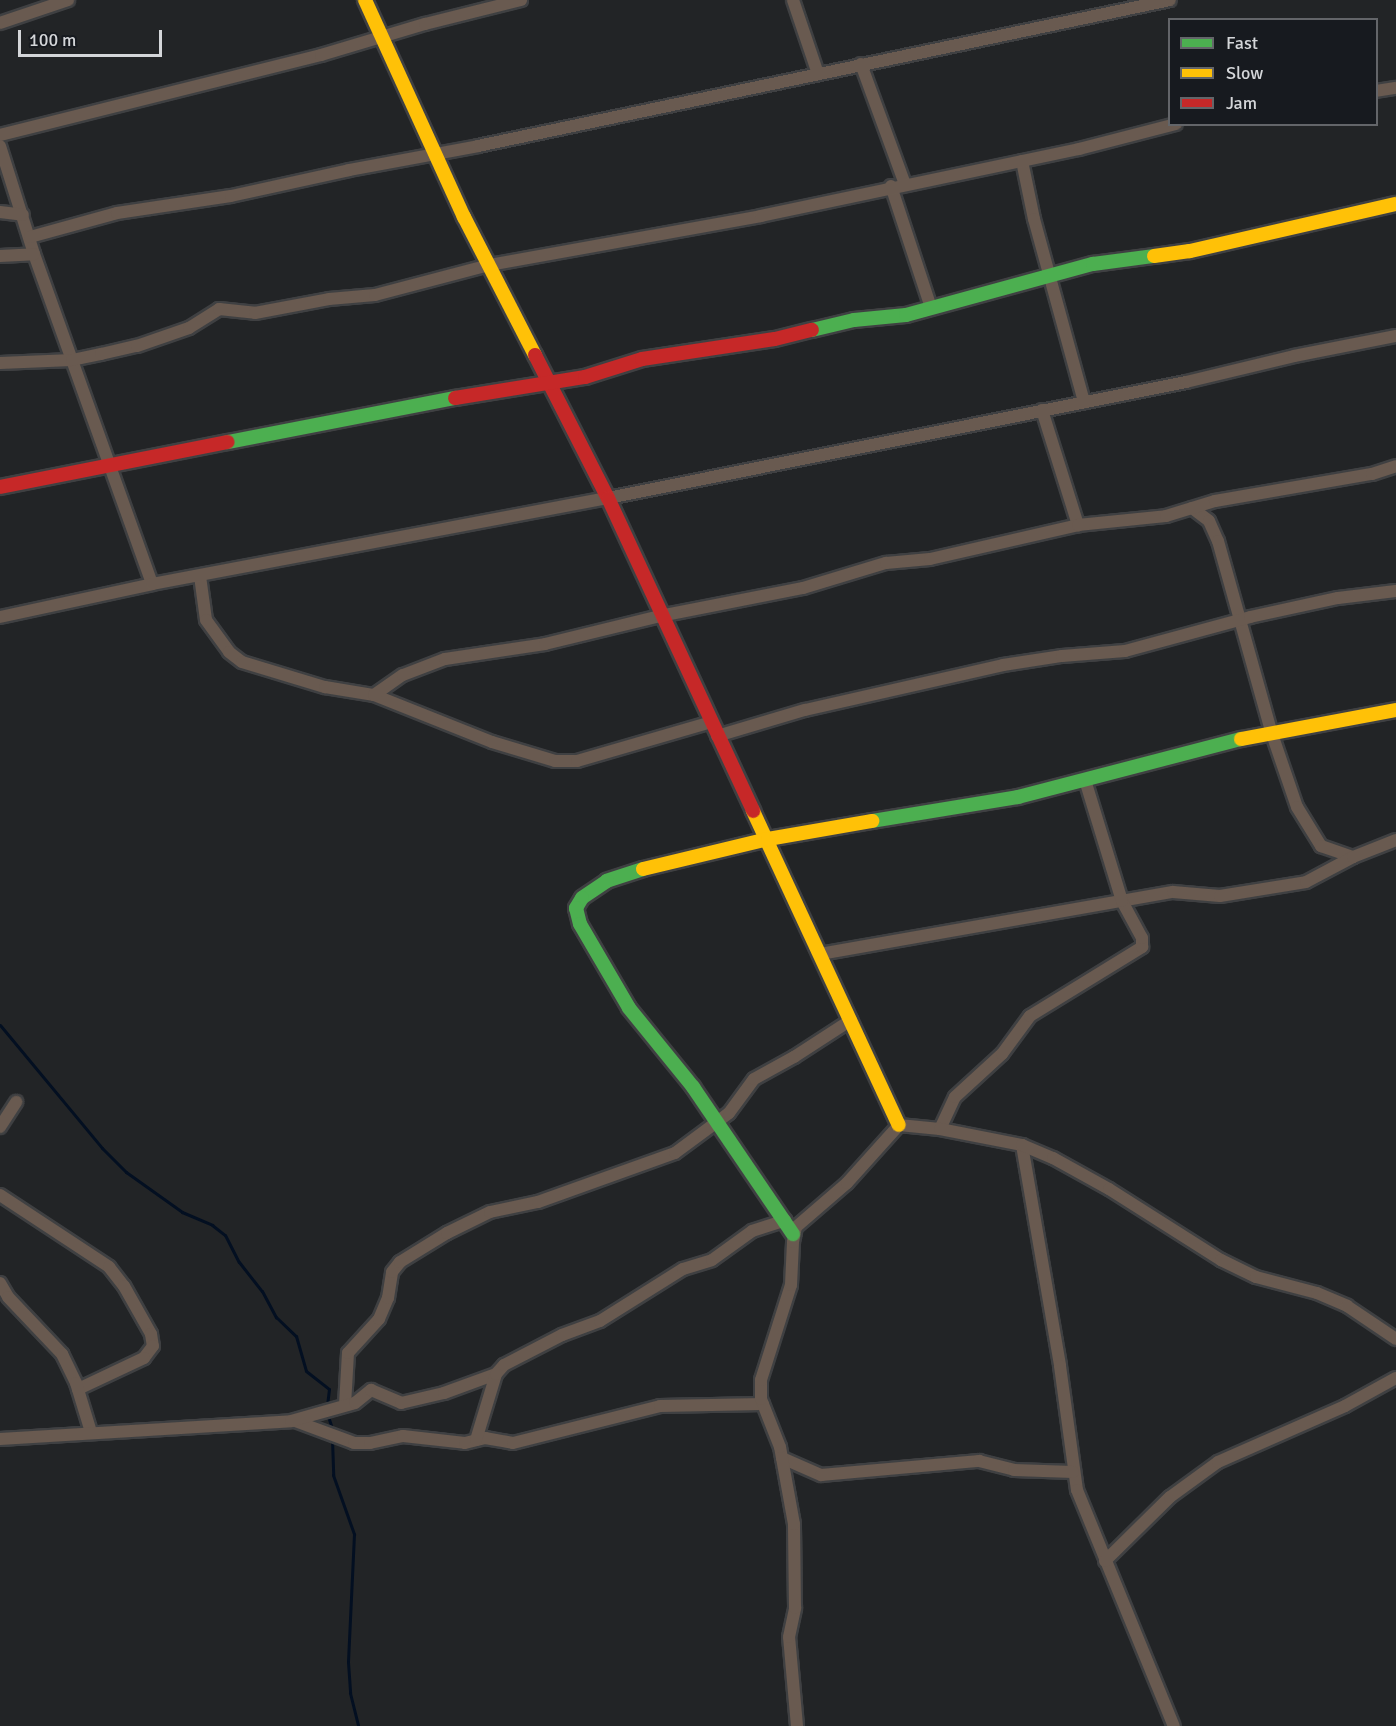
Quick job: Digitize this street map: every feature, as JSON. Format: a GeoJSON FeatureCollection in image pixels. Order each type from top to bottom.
{"type":"FeatureCollection","features":[{"type":"Feature","properties":{"kind":"street"},"geometry":{"type":"LineString","coordinates":[[0,23],[38,5],[68,0]]}},
{"type":"Feature","properties":{"kind":"street"},"geometry":{"type":"LineString","coordinates":[[365,0],[489,266],[608,498],[660,615],[768,839],[899,1125]]}},
{"type":"Feature","properties":{"kind":"street"},"geometry":{"type":"LineString","coordinates":[[0,135],[384,38],[425,24],[521,0]]}},
{"type":"Feature","properties":{"kind":"street"},"geometry":{"type":"LineString","coordinates":[[793,0],[818,74]]}},
{"type":"Feature","properties":{"kind":"street"},"geometry":{"type":"LineString","coordinates":[[30,237],[117,213],[205,201],[1170,0]]}},
{"type":"Feature","properties":{"kind":"street"},"geometry":{"type":"LineString","coordinates":[[861,64],[905,184]]}},
{"type":"Feature","properties":{"kind":"street"},"geometry":{"type":"LineString","coordinates":[[1378,91],[1396,88]]}},
{"type":"Feature","properties":{"kind":"street"},"geometry":{"type":"LineString","coordinates":[[0,363],[72,360],[126,349],[165,336],[196,325],[219,309],[255,313],[329,299],[375,295],[489,266],[708,226],[891,186],[1022,161],[1168,126]]}},
{"type":"Feature","properties":{"kind":"street"},"geometry":{"type":"LineString","coordinates":[[0,146],[3,162],[23,215],[34,254],[152,584]]}},
{"type":"Feature","properties":{"kind":"street"},"geometry":{"type":"LineString","coordinates":[[1022,161],[1034,219],[1084,402]]}},
{"type":"Feature","properties":{"kind":"street"},"geometry":{"type":"LineString","coordinates":[[891,186],[931,308]]}},
{"type":"Feature","properties":{"kind":"street"},"geometry":{"type":"LineString","coordinates":[[0,487],[548,381],[585,377],[642,360],[775,339],[854,320],[892,317],[1114,260],[1190,251],[1396,204]]}},
{"type":"Feature","properties":{"kind":"street"},"geometry":{"type":"LineString","coordinates":[[0,212],[23,215]]}},
{"type":"Feature","properties":{"kind":"street"},"geometry":{"type":"LineString","coordinates":[[0,256],[34,254]]}},
{"type":"Feature","properties":{"kind":"street"},"geometry":{"type":"LineString","coordinates":[[0,617],[152,584],[608,498],[1084,402],[1396,336]]}},
{"type":"Feature","properties":{"kind":"street"},"geometry":{"type":"LineString","coordinates":[[1042,410],[1078,525]]}},
{"type":"Feature","properties":{"kind":"street"},"geometry":{"type":"LineString","coordinates":[[375,695],[403,675],[437,661],[545,644],[660,615],[803,588],[886,563],[930,560],[1078,525],[1166,516],[1262,491],[1372,474],[1396,466]]}},
{"type":"Feature","properties":{"kind":"street"},"geometry":{"type":"LineString","coordinates":[[1192,508],[1206,517],[1215,533],[1272,734],[1295,802],[1317,841],[1325,849],[1353,857]]}},
{"type":"Feature","properties":{"kind":"street"},"geometry":{"type":"LineString","coordinates":[[201,576],[204,616],[235,657],[254,666],[325,687],[375,695],[492,742],[561,762],[577,761],[711,722]]}},
{"type":"Feature","properties":{"kind":"street"},"geometry":{"type":"LineString","coordinates":[[717,736],[805,710],[1003,665],[1062,656],[1125,651],[1241,620],[1338,598],[1396,591]]}},
{"type":"Feature","properties":{"kind":"street"},"geometry":{"type":"LineString","coordinates":[[797,1726],[789,1637],[795,1608],[794,1524],[782,1458],[760,1389],[762,1373],[793,1278],[793,1234],[718,1122],[629,1008],[580,924],[576,908],[587,894],[616,878],[654,865],[768,839],[997,800],[1085,780],[1207,747],[1396,710]]}},
{"type":"Feature","properties":{"kind":"street"},"geometry":{"type":"LineString","coordinates":[[940,1129],[955,1097],[1002,1054],[1030,1016],[1140,950],[1142,938],[1122,901],[1085,780]]}},
{"type":"Feature","properties":{"kind":"street"},"geometry":{"type":"LineString","coordinates":[[820,954],[1173,892],[1220,896],[1306,882],[1353,857],[1396,840]]}},
{"type":"Feature","properties":{"kind":"street"},"geometry":{"type":"LineString","coordinates":[[345,1405],[348,1353],[379,1319],[388,1298],[392,1272],[400,1262],[447,1233],[490,1212],[537,1202],[675,1153],[718,1122],[733,1108],[754,1079],[794,1058],[851,1020]]}},
{"type":"Feature","properties":{"kind":"street"},"geometry":{"type":"LineString","coordinates":[[0,1127],[16,1102]]}},
{"type":"Feature","properties":{"kind":"street"},"geometry":{"type":"LineString","coordinates":[[899,1125],[940,1129],[1023,1145],[1053,1158],[1108,1189],[1231,1266],[1256,1277],[1317,1293],[1347,1306],[1396,1339]]}},
{"type":"Feature","properties":{"kind":"street"},"geometry":{"type":"LineString","coordinates":[[793,1234],[803,1220],[847,1183],[899,1125]]}},
{"type":"Feature","properties":{"kind":"street"},"geometry":{"type":"LineString","coordinates":[[1023,1145],[1060,1366],[1073,1472],[1080,1500],[1174,1726]]}},
{"type":"Feature","properties":{"kind":"street"},"geometry":{"type":"LineString","coordinates":[[0,1195],[109,1267],[124,1286],[151,1334],[153,1346],[144,1358],[78,1389]]}},
{"type":"Feature","properties":{"kind":"street"},"geometry":{"type":"LineString","coordinates":[[0,1439],[295,1421],[355,1403],[371,1390],[401,1403],[444,1393],[496,1374],[512,1360],[562,1335],[600,1321],[676,1273],[712,1260],[752,1231],[784,1220]]}},
{"type":"Feature","properties":{"kind":"street"},"geometry":{"type":"LineString","coordinates":[[0,1283],[8,1297],[62,1354],[78,1389],[91,1432]]}},
{"type":"Feature","properties":{"kind":"street"},"geometry":{"type":"LineString","coordinates":[[477,1440],[496,1374]]}},
{"type":"Feature","properties":{"kind":"street"},"geometry":{"type":"LineString","coordinates":[[1104,1561],[1170,1497],[1218,1462],[1345,1406],[1396,1378]]}},
{"type":"Feature","properties":{"kind":"street"},"geometry":{"type":"LineString","coordinates":[[295,1421],[354,1443],[370,1443],[403,1436],[465,1443],[484,1438],[517,1442],[660,1406],[763,1404]]}},
{"type":"Feature","properties":{"kind":"street"},"geometry":{"type":"LineString","coordinates":[[782,1458],[821,1475],[979,1461],[1014,1470],[1073,1472]]}},
{"type":"Feature","properties":{"kind":"waterway"},"geometry":{"type":"LineString","coordinates":[[0,1025],[102,1148],[126,1172],[182,1212],[212,1225],[225,1235],[239,1262],[262,1291],[276,1317],[296,1336],[306,1371],[329,1389],[327,1406]]}},
{"type":"Feature","properties":{"kind":"waterway"},"geometry":{"type":"LineString","coordinates":[[327,1413],[333,1432]]}},
{"type":"Feature","properties":{"kind":"waterway"},"geometry":{"type":"LineString","coordinates":[[332,1439],[333,1475],[354,1534],[348,1662],[350,1693],[358,1726]]}},
{"type":"Feature","properties":{"kind":"traffic: fast"},"geometry":{"type":"LineString","coordinates":[[812,330],[854,320],[906,315],[1093,264],[1154,256]]}},
{"type":"Feature","properties":{"kind":"traffic: fast"},"geometry":{"type":"LineString","coordinates":[[228,442],[455,398]]}},
{"type":"Feature","properties":{"kind":"traffic: fast"},"geometry":{"type":"LineString","coordinates":[[872,821],[1018,797],[1241,739]]}},
{"type":"Feature","properties":{"kind":"traffic: fast"},"geometry":{"type":"LineString","coordinates":[[643,869],[607,881],[582,898],[576,908],[580,924],[629,1008],[693,1087],[793,1234]]}},
{"type":"Feature","properties":{"kind":"traffic: slow"},"geometry":{"type":"LineString","coordinates":[[365,0],[464,217],[535,355]]}},
{"type":"Feature","properties":{"kind":"traffic: slow"},"geometry":{"type":"LineString","coordinates":[[1154,256],[1190,251],[1396,204]]}},
{"type":"Feature","properties":{"kind":"traffic: slow"},"geometry":{"type":"LineString","coordinates":[[1241,739],[1396,710]]}},
{"type":"Feature","properties":{"kind":"traffic: slow"},"geometry":{"type":"LineString","coordinates":[[753,811],[899,1125]]}},
{"type":"Feature","properties":{"kind":"traffic: slow"},"geometry":{"type":"LineString","coordinates":[[643,869],[768,839],[872,821]]}},
{"type":"Feature","properties":{"kind":"traffic: jam"},"geometry":{"type":"LineString","coordinates":[[455,398],[585,377],[642,359],[775,339],[812,330]]}},
{"type":"Feature","properties":{"kind":"traffic: jam"},"geometry":{"type":"LineString","coordinates":[[535,355],[608,498],[753,811]]}},
{"type":"Feature","properties":{"kind":"traffic: jam"},"geometry":{"type":"LineString","coordinates":[[0,487],[228,442]]}}]}
